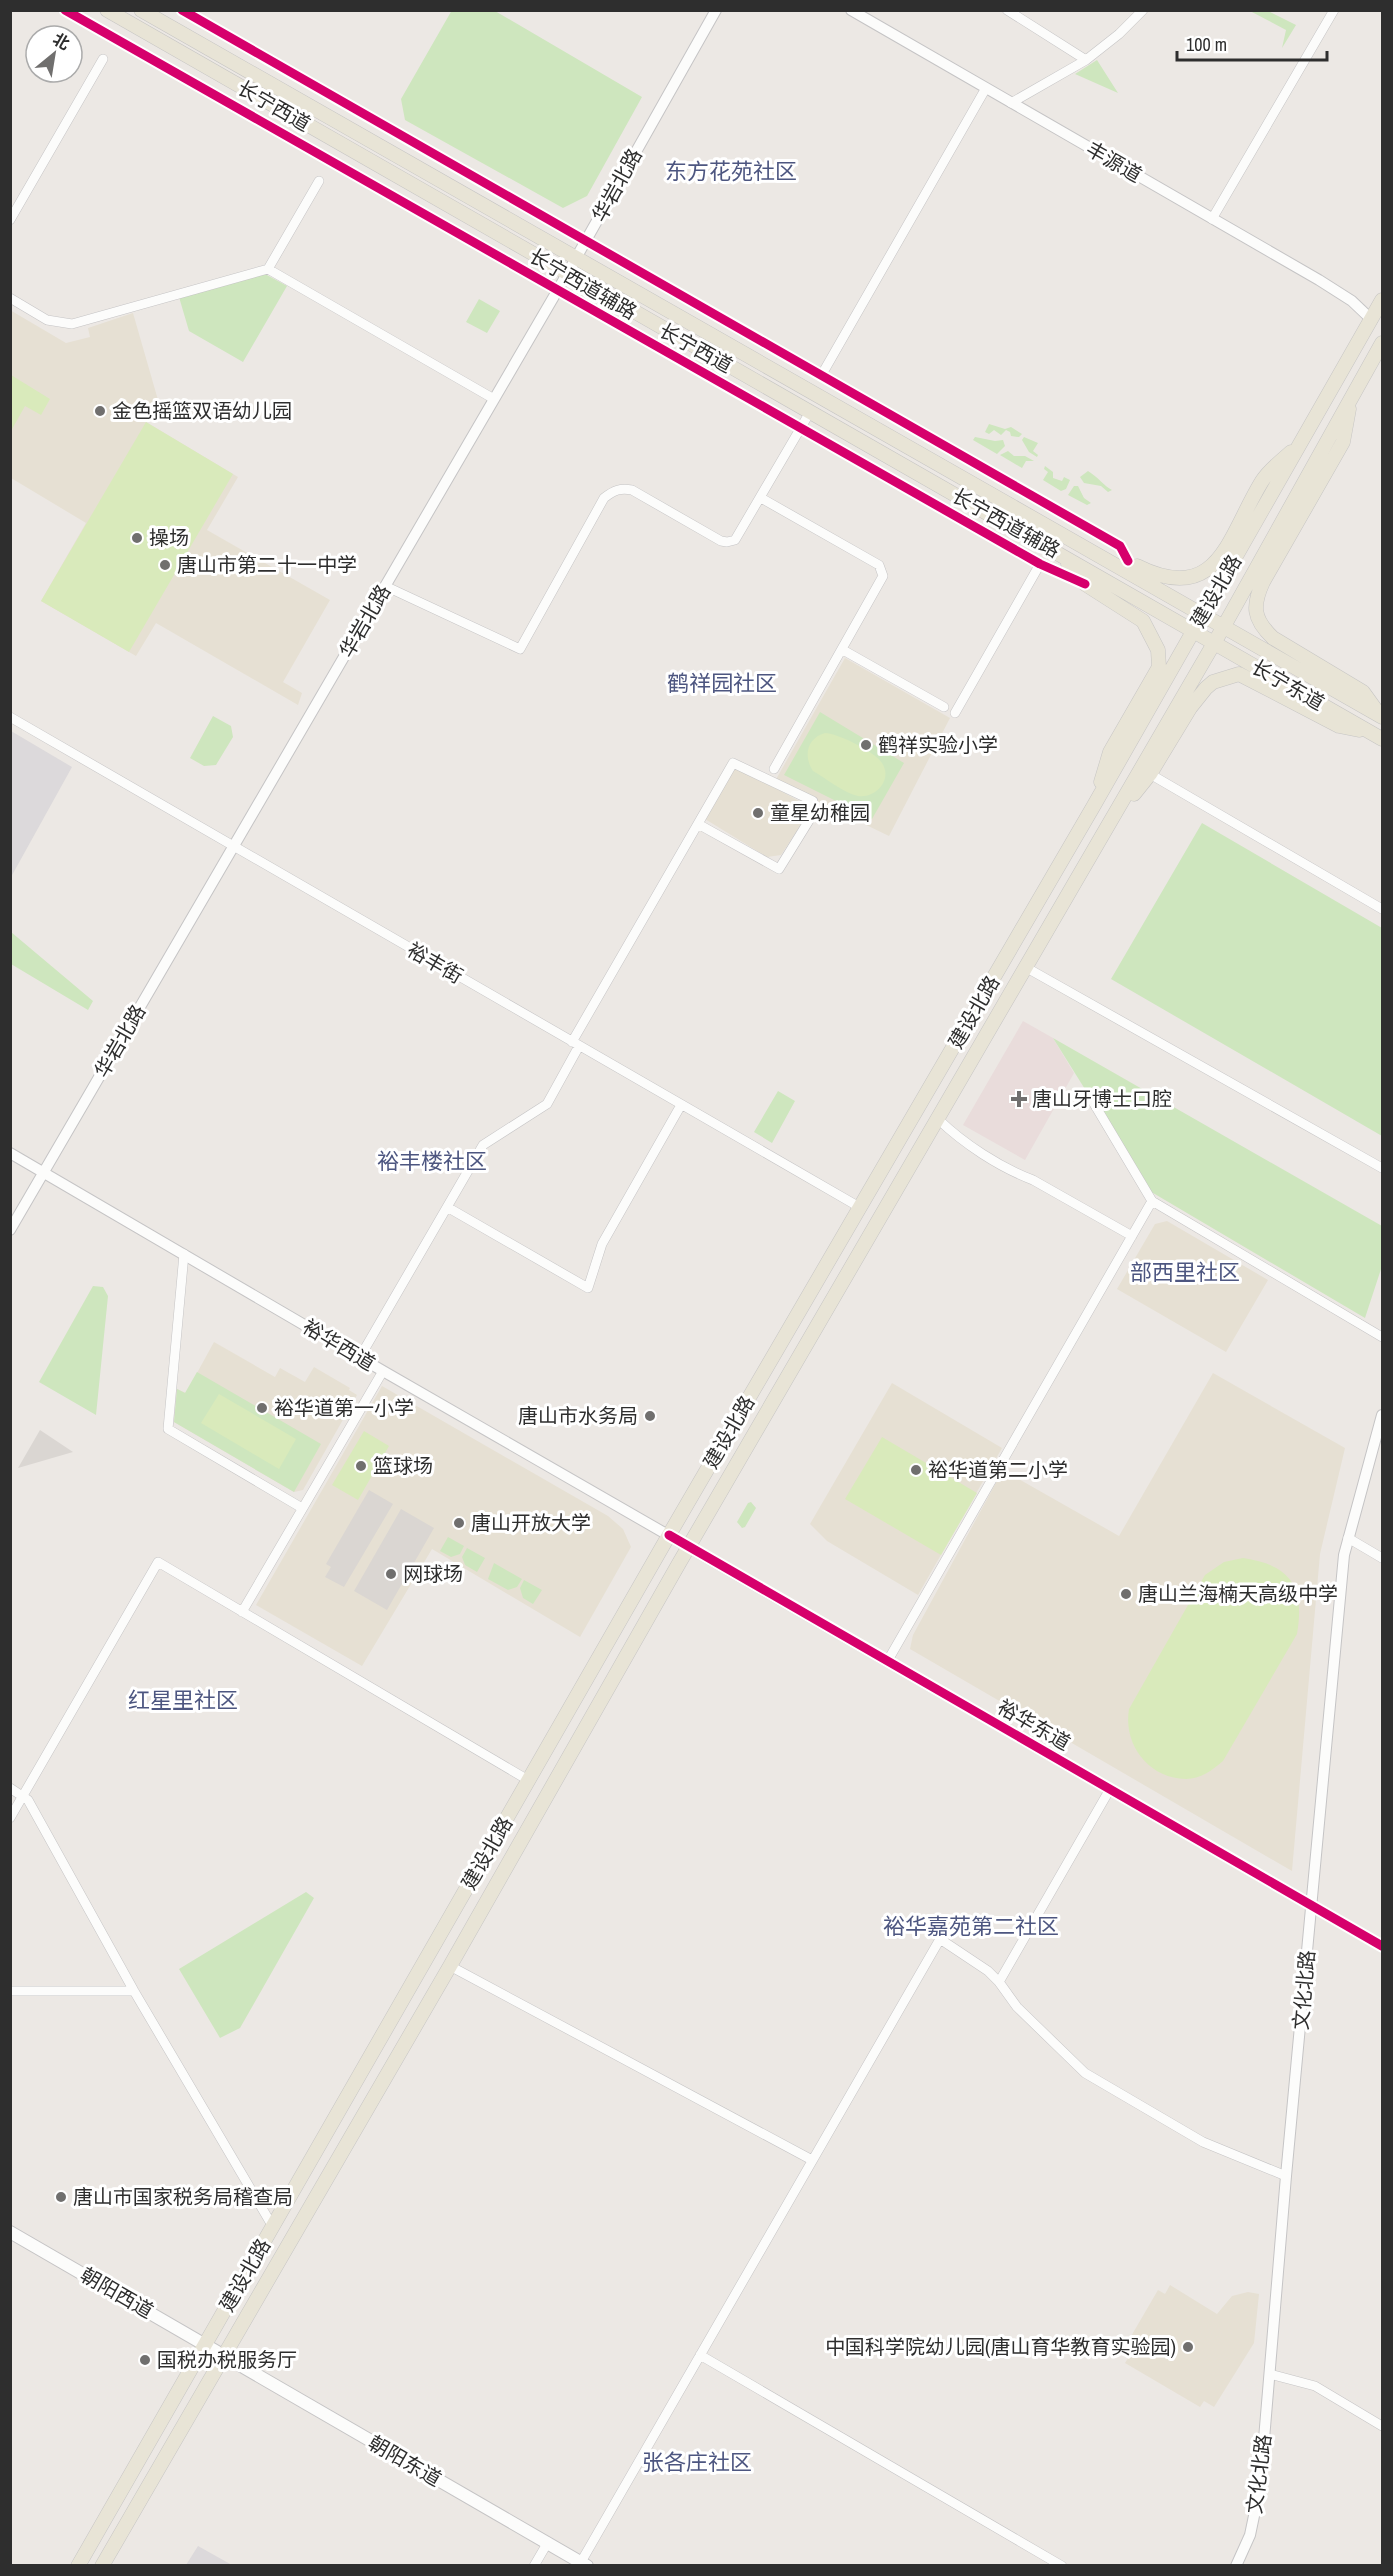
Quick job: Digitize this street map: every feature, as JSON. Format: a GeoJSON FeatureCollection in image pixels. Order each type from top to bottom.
{"type":"FeatureCollection","features":[{"type":"Feature","properties":{"kind":"main road","name":"长宁西道"},"geometry":{"type":"LineString","coordinates":[[107,10],[1192,631]]}},
{"type":"Feature","properties":{"kind":"main road","name":"长宁西道"},"geometry":{"type":"LineString","coordinates":[[141,10],[575,259],[1203,613]]}},
{"type":"Feature","properties":{"kind":"main road","name":"建设北路"},"geometry":{"type":"LineString","coordinates":[[78,2565],[669,1535],[1093,807],[1383,300]]}},
{"type":"Feature","properties":{"kind":"main road","name":"建设北路"},"geometry":{"type":"LineString","coordinates":[[102,2565],[450,1966],[689,1547],[1027,968],[1224,626],[1383,343]]}},
{"type":"Feature","properties":{"kind":"main road"},"geometry":{"type":"LineString","coordinates":[[1352,395],[1343,442],[1263,582],[1255,606],[1261,627],[1273,638],[1363,693],[1382,717]]}},
{"type":"Feature","properties":{"kind":"main road"},"geometry":{"type":"LineString","coordinates":[[1104,557],[1128,561],[1153,574],[1176,579],[1203,574],[1223,553],[1263,479],[1303,440]]}},
{"type":"Feature","properties":{"kind":"main road"},"geometry":{"type":"LineString","coordinates":[[1060,555],[1085,584],[1143,621],[1158,650],[1159,668],[1110,752],[1093,807]]}},
{"type":"Feature","properties":{"kind":"main road","name":"长宁东道"},"geometry":{"type":"LineString","coordinates":[[1203,613],[1382,717]]}},
{"type":"Feature","properties":{"kind":"main road","name":"长宁东道"},"geometry":{"type":"LineString","coordinates":[[1192,631],[1378,736]]}},
{"type":"Feature","properties":{"kind":"main road"},"geometry":{"type":"LineString","coordinates":[[1113,818],[1150,774],[1190,708],[1206,687],[1213,682],[1239,674],[1339,726],[1378,736]]}},
{"type":"Feature","properties":{"kind":"main road","name":"朝阳西道"},"geometry":{"type":"LineString","coordinates":[[10,2232],[224,2355]]}},
{"type":"Feature","properties":{"kind":"main road","name":"朝阳东道"},"geometry":{"type":"LineString","coordinates":[[224,2355],[584,2564]]}},
{"type":"Feature","properties":{"kind":"street","name":"长宁西道辅路"},"geometry":{"type":"LineString","coordinates":[[65,10],[1040,564],[1085,584]]}},
{"type":"Feature","properties":{"kind":"street","name":"长宁西道辅路"},"geometry":{"type":"LineString","coordinates":[[182,10],[1120,546],[1128,561]]}},
{"type":"Feature","properties":{"kind":"street","name":"华岩北路"},"geometry":{"type":"LineString","coordinates":[[10,1230],[567,274],[716,10]]}},
{"type":"Feature","properties":{"kind":"street","name":"丰源道"},"geometry":{"type":"LineString","coordinates":[[851,10],[1352,301],[1372,320]]}},
{"type":"Feature","properties":{"kind":"street"},"geometry":{"type":"LineString","coordinates":[[1007,10],[1086,60]]}},
{"type":"Feature","properties":{"kind":"street"},"geometry":{"type":"LineString","coordinates":[[1011,103],[1086,60],[1119,34],[1143,10]]}},
{"type":"Feature","properties":{"kind":"street"},"geometry":{"type":"LineString","coordinates":[[1212,219],[1334,10]]}},
{"type":"Feature","properties":{"kind":"street"},"geometry":{"type":"LineString","coordinates":[[10,220],[103,59]]}},
{"type":"Feature","properties":{"kind":"street"},"geometry":{"type":"LineString","coordinates":[[264,81],[274,63]]}},
{"type":"Feature","properties":{"kind":"street"},"geometry":{"type":"LineString","coordinates":[[821,376],[986,88]]}},
{"type":"Feature","properties":{"kind":"street"},"geometry":{"type":"LineString","coordinates":[[10,298],[47,320],[72,324],[268,269],[320,181]]}},
{"type":"Feature","properties":{"kind":"street"},"geometry":{"type":"LineString","coordinates":[[268,269],[494,399]]}},
{"type":"Feature","properties":{"kind":"street"},"geometry":{"type":"LineString","coordinates":[[385,586],[520,649],[604,498],[612,491],[632,490],[727,542],[735,540],[810,412]]}},
{"type":"Feature","properties":{"kind":"street"},"geometry":{"type":"LineString","coordinates":[[761,498],[879,565],[883,576],[774,769]]}},
{"type":"Feature","properties":{"kind":"street"},"geometry":{"type":"LineString","coordinates":[[955,713],[1040,564]]}},
{"type":"Feature","properties":{"kind":"street"},"geometry":{"type":"LineString","coordinates":[[843,650],[944,707]]}},
{"type":"Feature","properties":{"kind":"street","name":"裕丰街"},"geometry":{"type":"LineString","coordinates":[[10,717],[861,1208]]}},
{"type":"Feature","properties":{"kind":"street"},"geometry":{"type":"LineString","coordinates":[[360,1357],[483,1145],[547,1104],[576,1044],[698,824],[733,763],[813,801],[813,814],[779,869],[698,824]]}},
{"type":"Feature","properties":{"kind":"street"},"geometry":{"type":"LineString","coordinates":[[1150,774],[1383,909]]}},
{"type":"Feature","properties":{"kind":"street"},"geometry":{"type":"LineString","coordinates":[[1027,968],[1383,1168]]}},
{"type":"Feature","properties":{"kind":"street"},"geometry":{"type":"LineString","coordinates":[[1093,1102],[1152,1201],[1383,1337]]}},
{"type":"Feature","properties":{"kind":"street"},"geometry":{"type":"LineString","coordinates":[[447,1207],[588,1288],[602,1244],[681,1105]]}},
{"type":"Feature","properties":{"kind":"street"},"geometry":{"type":"LineString","coordinates":[[938,1119],[956,1137],[1132,1236]]}},
{"type":"Feature","properties":{"kind":"street","name":"裕华西道"},"geometry":{"type":"LineString","coordinates":[[10,1153],[669,1535]]}},
{"type":"Feature","properties":{"kind":"street"},"geometry":{"type":"LineString","coordinates":[[887,1662],[1152,1201]]}},
{"type":"Feature","properties":{"kind":"street"},"geometry":{"type":"LineString","coordinates":[[184,1254],[168,1429],[302,1508]]}},
{"type":"Feature","properties":{"kind":"street"},"geometry":{"type":"LineString","coordinates":[[242,1611],[383,1371]]}},
{"type":"Feature","properties":{"kind":"street","name":"文化北路"},"geometry":{"type":"LineString","coordinates":[[1236,2565],[1250,2535],[1257,2510],[1286,2176],[1348,1538],[1383,1415]]}},
{"type":"Feature","properties":{"kind":"street","name":"裕华东道"},"geometry":{"type":"LineString","coordinates":[[669,1535],[1383,1946]]}},
{"type":"Feature","properties":{"kind":"street"},"geometry":{"type":"LineString","coordinates":[[1348,1538],[1383,1558]]}},
{"type":"Feature","properties":{"kind":"street"},"geometry":{"type":"LineString","coordinates":[[10,1818],[158,1562],[528,1780]]}},
{"type":"Feature","properties":{"kind":"street"},"geometry":{"type":"LineString","coordinates":[[10,1788],[24,1796],[134,1991],[273,2227]]}},
{"type":"Feature","properties":{"kind":"street"},"geometry":{"type":"LineString","coordinates":[[999,1982],[1110,1789]]}},
{"type":"Feature","properties":{"kind":"street"},"geometry":{"type":"LineString","coordinates":[[584,2564],[700,2355],[940,1939],[988,1971],[1017,2007],[1085,2073],[1203,2142],[1286,2176]]}},
{"type":"Feature","properties":{"kind":"street"},"geometry":{"type":"LineString","coordinates":[[450,1966],[812,2160]]}},
{"type":"Feature","properties":{"kind":"street"},"geometry":{"type":"LineString","coordinates":[[10,1991],[134,1991]]}},
{"type":"Feature","properties":{"kind":"street"},"geometry":{"type":"LineString","coordinates":[[700,2355],[1062,2565]]}},
{"type":"Feature","properties":{"kind":"street"},"geometry":{"type":"LineString","coordinates":[[1270,2374],[1315,2386],[1383,2426]]}},
{"type":"Feature","properties":{"kind":"street"},"geometry":{"type":"LineString","coordinates":[[534,2565],[548,2542]]}},
{"type":"Feature","properties":{"kind":"shaded area","name":"唐山市第二十一中学"},"geometry":{"type":"Polygon","coordinates":[[[10,310],[66,343],[90,337],[88,328],[133,313],[158,400],[146,422],[238,477],[207,530],[330,600],[283,682],[302,693],[298,705],[156,623],[136,656],[41,601],[86,523],[11,478],[10,310]]]}},
{"type":"Feature","properties":{"kind":"shaded area","name":"鹤祥实验小学"},"geometry":{"type":"Polygon","coordinates":[[[845,658],[950,718],[889,836],[775,781],[845,658]]]}},
{"type":"Feature","properties":{"kind":"shaded area"},"geometry":{"type":"Polygon","coordinates":[[[11,731],[72,767],[11,877],[11,731]]]}},
{"type":"Feature","properties":{"kind":"shaded area","name":"童星幼稚园"},"geometry":{"type":"Polygon","coordinates":[[[735,766],[812,808],[781,855],[767,857],[705,819],[735,766]]]}},
{"type":"Feature","properties":{"kind":"shaded area","name":"唐山牙博士口腔"},"geometry":{"type":"Polygon","coordinates":[[[1023,1021],[1053,1038],[1074,1073],[1025,1160],[963,1125],[1023,1021]]]}},
{"type":"Feature","properties":{"kind":"shaded area"},"geometry":{"type":"Polygon","coordinates":[[[1167,1221],[1268,1280],[1226,1352],[1117,1289],[1155,1224],[1167,1221]]]}},
{"type":"Feature","properties":{"kind":"shaded area","name":"裕华道第一小学"},"geometry":{"type":"Polygon","coordinates":[[[214,1342],[275,1377],[280,1368],[305,1382],[314,1367],[350,1388],[349,1390],[357,1395],[303,1490],[294,1492],[174,1422],[177,1389],[186,1393],[214,1342]]]}},
{"type":"Feature","properties":{"kind":"shaded area","name":"唐山兰海楠天高级中学"},"geometry":{"type":"Polygon","coordinates":[[[1213,1373],[1345,1448],[1320,1554],[1292,1871],[910,1649],[913,1635],[1003,1470],[1119,1536],[1213,1373]]]}},
{"type":"Feature","properties":{"kind":"shaded area","name":"裕华道第二小学"},"geometry":{"type":"Polygon","coordinates":[[[892,1383],[1002,1448],[918,1595],[827,1541],[810,1524],[892,1383]]]}},
{"type":"Feature","properties":{"kind":"shaded area","name":"唐山开放大学"},"geometry":{"type":"Polygon","coordinates":[[[382,1386],[608,1516],[623,1529],[631,1547],[580,1637],[432,1549],[362,1666],[256,1605],[382,1386]]]}},
{"type":"Feature","properties":{"kind":"shaded area"},"geometry":{"type":"Polygon","coordinates":[[[40,1430],[73,1452],[18,1468],[40,1430]]]}},
{"type":"Feature","properties":{"kind":"shaded area"},"geometry":{"type":"Polygon","coordinates":[[[369,1490],[393,1504],[344,1587],[325,1577],[331,1567],[326,1564],[369,1490]]]}},
{"type":"Feature","properties":{"kind":"shaded area"},"geometry":{"type":"Polygon","coordinates":[[[401,1509],[434,1528],[387,1610],[354,1591],[401,1509]]]}},
{"type":"Feature","properties":{"kind":"shaded area","name":"中国科学院幼儿园(唐山育华教育实验园)"},"geometry":{"type":"Polygon","coordinates":[[[1170,2285],[1217,2314],[1232,2296],[1248,2292],[1259,2294],[1254,2343],[1214,2407],[1204,2401],[1200,2407],[1125,2363],[1130,2355],[1123,2350],[1158,2290],[1165,2294],[1170,2285]]]}},
{"type":"Feature","properties":{"kind":"shaded area"},"geometry":{"type":"Polygon","coordinates":[[[198,2546],[232,2565],[186,2565],[198,2546]]]}},
{"type":"Feature","properties":{"kind":"green space"},"geometry":{"type":"Polygon","coordinates":[[[452,10],[495,11],[642,97],[587,196],[563,208],[405,120],[401,99],[452,10]]]}},
{"type":"Feature","properties":{"kind":"green space"},"geometry":{"type":"Polygon","coordinates":[[[1250,11],[1268,11],[1296,25],[1282,48],[1286,30],[1250,11]]]}},
{"type":"Feature","properties":{"kind":"green space"},"geometry":{"type":"Polygon","coordinates":[[[1097,60],[1118,93],[1075,74],[1097,60]]]}},
{"type":"Feature","properties":{"kind":"green space"},"geometry":{"type":"Polygon","coordinates":[[[265,274],[287,286],[243,362],[189,331],[179,297],[265,274]]]}},
{"type":"Feature","properties":{"kind":"green space"},"geometry":{"type":"Polygon","coordinates":[[[479,299],[500,311],[487,333],[466,322],[479,299]]]}},
{"type":"Feature","properties":{"kind":"green space"},"geometry":{"type":"Polygon","coordinates":[[[11,375],[50,399],[41,415],[25,406],[11,431],[11,375]]]}},
{"type":"Feature","properties":{"kind":"green space","name":"操场"},"geometry":{"type":"Polygon","coordinates":[[[146,422],[233,474],[129,652],[41,601],[146,422]]]}},
{"type":"Feature","properties":{"kind":"green space"},"geometry":{"type":"Polygon","coordinates":[[[989,424],[1005,429],[1011,427],[1022,434],[1019,437],[1011,436],[1006,430],[1001,435],[994,430],[989,434],[985,432],[989,424]]]}},
{"type":"Feature","properties":{"kind":"green space"},"geometry":{"type":"Polygon","coordinates":[[[975,437],[995,441],[1003,440],[1005,446],[997,454],[973,440],[975,437]]]}},
{"type":"Feature","properties":{"kind":"green space"},"geometry":{"type":"Polygon","coordinates":[[[1024,437],[1038,443],[1033,451],[1038,455],[1037,457],[1029,452],[1022,440],[1024,437]]]}},
{"type":"Feature","properties":{"kind":"green space"},"geometry":{"type":"Polygon","coordinates":[[[1008,451],[1014,456],[1025,456],[1034,461],[1026,461],[1022,468],[1000,455],[1008,451]]]}},
{"type":"Feature","properties":{"kind":"green space"},"geometry":{"type":"Polygon","coordinates":[[[1045,466],[1053,472],[1053,478],[1062,481],[1064,477],[1070,480],[1066,489],[1061,491],[1043,480],[1048,472],[1044,469],[1045,466]]]}},
{"type":"Feature","properties":{"kind":"green space"},"geometry":{"type":"Polygon","coordinates":[[[1088,471],[1112,490],[1108,492],[1101,486],[1084,483],[1080,477],[1088,471]]]}},
{"type":"Feature","properties":{"kind":"green space"},"geometry":{"type":"Polygon","coordinates":[[[1074,486],[1078,486],[1084,498],[1091,503],[1087,505],[1068,495],[1074,486]]]}},
{"type":"Feature","properties":{"kind":"green space"},"geometry":{"type":"Polygon","coordinates":[[[820,712],[904,763],[872,819],[784,775],[820,712]]]}},
{"type":"Feature","properties":{"kind":"green space"},"geometry":{"type":"Polygon","coordinates":[[[213,716],[231,726],[233,737],[216,765],[204,766],[190,758],[213,716]]]}},
{"type":"Feature","properties":{"kind":"green space"},"geometry":{"type":"Polygon","coordinates":[[[825,733],[839,736],[856,744],[878,758],[885,769],[881,787],[871,794],[858,796],[841,789],[813,771],[808,759],[808,748],[814,739],[825,733]]]}},
{"type":"Feature","properties":{"kind":"green space"},"geometry":{"type":"Polygon","coordinates":[[[1202,823],[1382,928],[1382,1136],[1111,979],[1202,823]]]}},
{"type":"Feature","properties":{"kind":"green space"},"geometry":{"type":"Polygon","coordinates":[[[11,932],[93,1001],[88,1010],[11,964],[11,932]]]}},
{"type":"Feature","properties":{"kind":"green space"},"geometry":{"type":"Polygon","coordinates":[[[1053,1038],[1382,1226],[1382,1266],[1365,1318],[1148,1190],[1053,1038]]]}},
{"type":"Feature","properties":{"kind":"green space"},"geometry":{"type":"Polygon","coordinates":[[[778,1091],[795,1101],[772,1143],[754,1132],[778,1091]]]}},
{"type":"Feature","properties":{"kind":"green space"},"geometry":{"type":"Polygon","coordinates":[[[93,1286],[103,1287],[108,1296],[96,1415],[39,1382],[93,1286]]]}},
{"type":"Feature","properties":{"kind":"green space"},"geometry":{"type":"Polygon","coordinates":[[[197,1372],[321,1444],[294,1492],[174,1422],[177,1389],[185,1393],[197,1372]]]}},
{"type":"Feature","properties":{"kind":"green space"},"geometry":{"type":"Polygon","coordinates":[[[219,1394],[296,1439],[279,1469],[201,1423],[219,1394]]]}},
{"type":"Feature","properties":{"kind":"green space","name":"篮球场"},"geometry":{"type":"Polygon","coordinates":[[[364,1431],[389,1446],[358,1500],[332,1485],[364,1431]]]}},
{"type":"Feature","properties":{"kind":"green space"},"geometry":{"type":"Polygon","coordinates":[[[882,1437],[977,1493],[941,1555],[845,1499],[882,1437]]]}},
{"type":"Feature","properties":{"kind":"green space"},"geometry":{"type":"Polygon","coordinates":[[[751,1502],[756,1508],[745,1527],[742,1528],[737,1522],[748,1503],[751,1502]]]}},
{"type":"Feature","properties":{"kind":"green space"},"geometry":{"type":"Polygon","coordinates":[[[448,1537],[464,1546],[460,1554],[451,1557],[440,1551],[448,1537]]]}},
{"type":"Feature","properties":{"kind":"green space"},"geometry":{"type":"Polygon","coordinates":[[[467,1548],[485,1558],[477,1572],[465,1565],[462,1557],[467,1548]]]}},
{"type":"Feature","properties":{"kind":"green space"},"geometry":{"type":"Polygon","coordinates":[[[1243,1558],[1273,1566],[1291,1581],[1299,1603],[1297,1634],[1223,1761],[1201,1776],[1186,1779],[1160,1773],[1141,1757],[1134,1746],[1128,1722],[1129,1709],[1205,1575],[1224,1562],[1243,1558]]]}},
{"type":"Feature","properties":{"kind":"green space"},"geometry":{"type":"Polygon","coordinates":[[[494,1563],[522,1579],[517,1587],[508,1590],[488,1579],[494,1563]]]}},
{"type":"Feature","properties":{"kind":"green space"},"geometry":{"type":"Polygon","coordinates":[[[524,1580],[542,1590],[533,1604],[523,1598],[520,1588],[524,1580]]]}},
{"type":"Feature","properties":{"kind":"green space"},"geometry":{"type":"Polygon","coordinates":[[[306,1892],[314,1898],[240,2028],[220,2038],[179,1969],[306,1892]]]}},
{"type":"Feature","properties":{"kind":"cycle path"},"geometry":{"type":"LineString","coordinates":[[65,10],[1040,564],[1085,584]]}},
{"type":"Feature","properties":{"kind":"cycle path"},"geometry":{"type":"LineString","coordinates":[[182,10],[1120,546],[1128,561]]}},
{"type":"Feature","properties":{"kind":"cycle path"},"geometry":{"type":"LineString","coordinates":[[669,1535],[1382,1946]]}},
{"type":"Feature","properties":{"kind":"place","name":"金色摇篮双语幼儿园"},"geometry":{"type":"Point","coordinates":[100,411]}},
{"type":"Feature","properties":{"kind":"place","name":"操场"},"geometry":{"type":"Point","coordinates":[137,538]}},
{"type":"Feature","properties":{"kind":"place","name":"唐山市第二十一中学"},"geometry":{"type":"Point","coordinates":[165,565]}},
{"type":"Feature","properties":{"kind":"place","name":"鹤祥实验小学"},"geometry":{"type":"Point","coordinates":[866,745]}},
{"type":"Feature","properties":{"kind":"place","name":"童星幼稚园"},"geometry":{"type":"Point","coordinates":[758,813]}},
{"type":"Feature","properties":{"kind":"place","name":"唐山牙博士口腔"},"geometry":{"type":"Point","coordinates":[1019,1099]}},
{"type":"Feature","properties":{"kind":"place","name":"裕华道第一小学"},"geometry":{"type":"Point","coordinates":[262,1408]}},
{"type":"Feature","properties":{"kind":"place","name":"唐山市水务局"},"geometry":{"type":"Point","coordinates":[650,1416]}},
{"type":"Feature","properties":{"kind":"place","name":"篮球场"},"geometry":{"type":"Point","coordinates":[361,1466]}},
{"type":"Feature","properties":{"kind":"place","name":"裕华道第二小学"},"geometry":{"type":"Point","coordinates":[916,1470]}},
{"type":"Feature","properties":{"kind":"place","name":"唐山开放大学"},"geometry":{"type":"Point","coordinates":[459,1523]}},
{"type":"Feature","properties":{"kind":"place","name":"网球场"},"geometry":{"type":"Point","coordinates":[391,1574]}},
{"type":"Feature","properties":{"kind":"place","name":"唐山兰海楠天高级中学"},"geometry":{"type":"Point","coordinates":[1126,1594]}},
{"type":"Feature","properties":{"kind":"place","name":"唐山市国家税务局稽查局"},"geometry":{"type":"Point","coordinates":[61,2197]}},
{"type":"Feature","properties":{"kind":"place","name":"中国科学院幼儿园(唐山育华教育实验园)"},"geometry":{"type":"Point","coordinates":[1188,2347]}},
{"type":"Feature","properties":{"kind":"place","name":"国税办税服务厅"},"geometry":{"type":"Point","coordinates":[145,2360]}},
{"type":"Feature","properties":{"kind":"district","name":"东方花苑社区"},"geometry":{"type":"Point","coordinates":[731,171]}},
{"type":"Feature","properties":{"kind":"district","name":"鹤祥园社区"},"geometry":{"type":"Point","coordinates":[722,683]}},
{"type":"Feature","properties":{"kind":"district","name":"裕丰楼社区"},"geometry":{"type":"Point","coordinates":[432,1161]}},
{"type":"Feature","properties":{"kind":"district","name":"部西里社区"},"geometry":{"type":"Point","coordinates":[1185,1272]}},
{"type":"Feature","properties":{"kind":"district","name":"红星里社区"},"geometry":{"type":"Point","coordinates":[183,1700]}},
{"type":"Feature","properties":{"kind":"district","name":"裕华嘉苑第二社区"},"geometry":{"type":"Point","coordinates":[971,1926]}},
{"type":"Feature","properties":{"kind":"district","name":"张各庄社区"},"geometry":{"type":"Point","coordinates":[697,2462]}}]}
